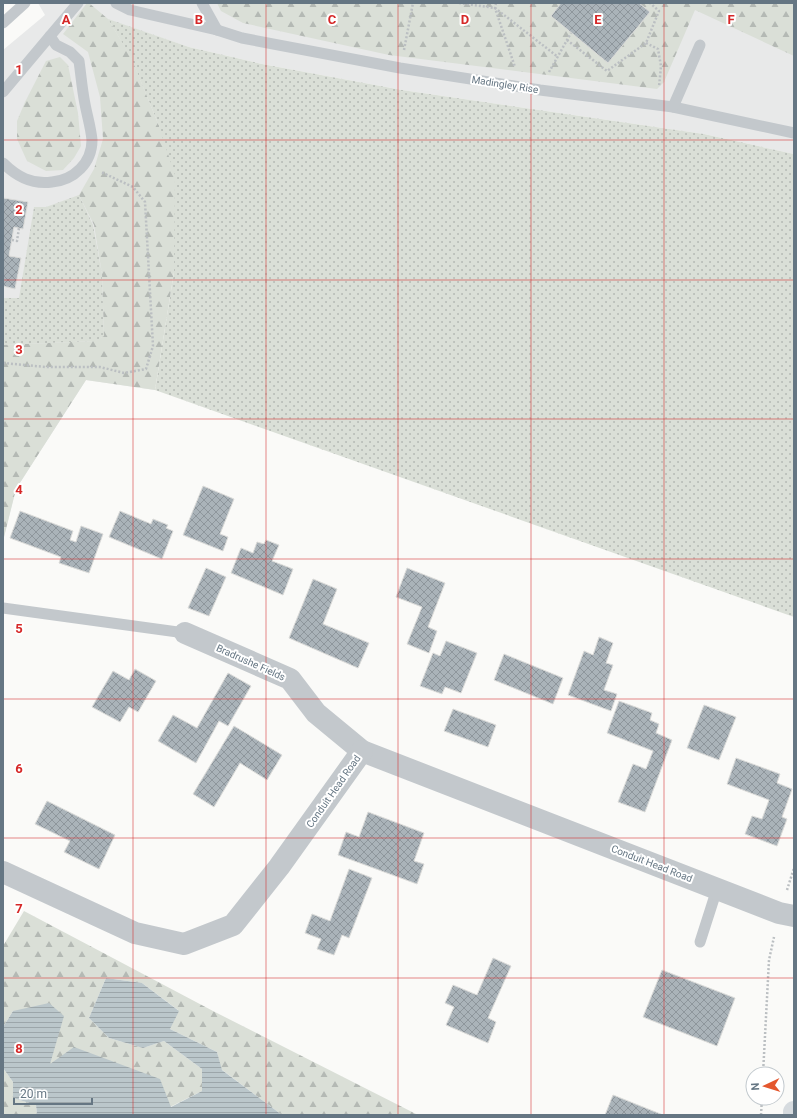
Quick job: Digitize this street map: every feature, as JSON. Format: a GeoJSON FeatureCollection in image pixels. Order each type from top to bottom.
{"type":"FeatureCollection","features":[{"type":"Feature","properties":{"kind":"street","name":"Bradrushe Fields"},"geometry":{"type":"LineString","coordinates":[[185,633],[290,679],[316,712],[362,751]]}},
{"type":"Feature","properties":{"kind":"street","name":"Conduit Head Road"},"geometry":{"type":"LineString","coordinates":[[3,872],[135,934],[184,944],[233,925],[279,867],[362,751],[787,915]]}},
{"type":"Feature","properties":{"kind":"lane"},"geometry":{"type":"LineString","coordinates":[[3,23],[25,3]]}},
{"type":"Feature","properties":{"kind":"lane"},"geometry":{"type":"LineString","coordinates":[[3,92],[78,3]]}},
{"type":"Feature","properties":{"kind":"lane","name":"Madingley Rise"},"geometry":{"type":"LineString","coordinates":[[116,3],[130,10],[217,30],[242,38],[400,68],[540,90],[674,107],[794,133]]}},
{"type":"Feature","properties":{"kind":"lane"},"geometry":{"type":"LineString","coordinates":[[202,3],[217,30]]}},
{"type":"Feature","properties":{"kind":"lane"},"geometry":{"type":"LineString","coordinates":[[3,163],[12,172],[27,180],[42,184],[60,182],[77,173],[91,154],[92,139],[78,61],[70,52],[56,45],[50,36]]}},
{"type":"Feature","properties":{"kind":"lane"},"geometry":{"type":"LineString","coordinates":[[674,107],[700,45]]}},
{"type":"Feature","properties":{"kind":"lane"},"geometry":{"type":"LineString","coordinates":[[3,608],[185,633]]}},
{"type":"Feature","properties":{"kind":"lane"},"geometry":{"type":"LineString","coordinates":[[700,942],[717,889]]}},
{"type":"Feature","properties":{"kind":"path"},"geometry":{"type":"LineString","coordinates":[[400,68],[414,3]]}},
{"type":"Feature","properties":{"kind":"path"},"geometry":{"type":"LineString","coordinates":[[459,3],[495,8],[558,57]]}},
{"type":"Feature","properties":{"kind":"path"},"geometry":{"type":"LineString","coordinates":[[496,3],[495,8],[521,87]]}},
{"type":"Feature","properties":{"kind":"path"},"geometry":{"type":"LineString","coordinates":[[567,40],[607,71],[646,43],[659,11],[650,3]]}},
{"type":"Feature","properties":{"kind":"path"},"geometry":{"type":"LineString","coordinates":[[540,90],[571,33]]}},
{"type":"Feature","properties":{"kind":"path"},"geometry":{"type":"LineString","coordinates":[[646,43],[658,48],[662,66],[657,105]]}},
{"type":"Feature","properties":{"kind":"path"},"geometry":{"type":"LineString","coordinates":[[3,363],[46,367],[100,367],[124,373],[146,369],[153,346],[145,202],[133,187],[84,164]]}},
{"type":"Feature","properties":{"kind":"path"},"geometry":{"type":"LineString","coordinates":[[12,240],[16,241],[19,228]]}},
{"type":"Feature","properties":{"kind":"path"},"geometry":{"type":"LineString","coordinates":[[763,1066],[769,960],[787,915],[794,868]]}},
{"type":"Feature","properties":{"kind":"shaded area"},"geometry":{"type":"Polygon","coordinates":[[[38,3],[794,3],[794,154],[704,134],[402,90],[262,64],[189,47],[109,20],[131,58],[157,121],[155,390],[86,380],[16,489],[3,541],[3,50],[45,15],[38,3]]]}},
{"type":"Feature","properties":{"kind":"shaded area"},"geometry":{"type":"Polygon","coordinates":[[[106,978],[142,983],[179,1011],[170,1029],[217,1052],[222,1070],[282,1115],[37,1115],[36,1105],[13,1098],[13,1082],[3,1068],[3,1027],[13,1011],[49,1003],[64,1016],[50,1064],[74,1047],[160,1079],[171,1107],[202,1091],[202,1069],[164,1041],[143,1048],[109,1038],[89,1018],[106,978]]]}},
{"type":"Feature","properties":{"kind":"green space"},"geometry":{"type":"Polygon","coordinates":[[[87,3],[89,3],[108,19],[131,57],[157,121],[175,175],[174,272],[155,390],[86,380],[16,489],[3,541],[3,345],[95,341],[104,336],[102,274],[94,225],[79,195],[94,169],[103,139],[100,97],[88,52],[63,34],[87,3]]]}},
{"type":"Feature","properties":{"kind":"green space"},"geometry":{"type":"Polygon","coordinates":[[[217,3],[794,3],[794,56],[695,10],[664,82],[657,89],[389,55],[243,23],[221,11],[217,3]]]}},
{"type":"Feature","properties":{"kind":"green space"},"geometry":{"type":"Polygon","coordinates":[[[108,19],[189,47],[262,64],[402,90],[704,134],[794,154],[794,617],[155,390],[174,272],[157,121],[131,58],[108,19]]]}},
{"type":"Feature","properties":{"kind":"green space"},"geometry":{"type":"Polygon","coordinates":[[[60,57],[68,65],[78,113],[81,146],[74,158],[63,170],[46,171],[27,161],[17,139],[17,121],[46,61],[60,57]]]}},
{"type":"Feature","properties":{"kind":"green space"},"geometry":{"type":"Polygon","coordinates":[[[79,195],[93,225],[102,274],[104,336],[96,341],[3,345],[3,298],[19,298],[34,207],[46,207],[79,195]]]}},
{"type":"Feature","properties":{"kind":"green space"},"geometry":{"type":"Polygon","coordinates":[[[24,911],[213,1011],[418,1115],[282,1115],[221,1069],[217,1052],[170,1029],[178,1010],[142,983],[106,978],[89,1018],[109,1038],[143,1048],[164,1041],[202,1069],[202,1091],[170,1107],[50,1065],[13,1011],[3,1027],[3,946],[24,911]]]}},
{"type":"Feature","properties":{"kind":"green space"},"geometry":{"type":"Polygon","coordinates":[[[3,1068],[13,1082],[13,1098],[36,1105],[37,1115],[3,1115],[3,1068]]]}},
{"type":"Feature","properties":{"kind":"building"},"geometry":{"type":"Polygon","coordinates":[[[561,3],[639,3],[650,12],[608,63],[551,16],[561,3]]]}},
{"type":"Feature","properties":{"kind":"building"},"geometry":{"type":"Polygon","coordinates":[[[3,198],[28,202],[23,229],[14,227],[9,256],[21,258],[15,289],[3,286],[3,198]]]}},
{"type":"Feature","properties":{"kind":"building"},"geometry":{"type":"Polygon","coordinates":[[[203,486],[234,499],[220,534],[228,537],[223,551],[183,535],[203,486]]]}},
{"type":"Feature","properties":{"kind":"building"},"geometry":{"type":"Polygon","coordinates":[[[20,511],[73,531],[70,540],[76,542],[81,526],[103,534],[89,573],[59,563],[61,557],[10,538],[20,511]]]}},
{"type":"Feature","properties":{"kind":"building"},"geometry":{"type":"Polygon","coordinates":[[[120,511],[151,524],[153,519],[168,525],[166,528],[173,531],[162,559],[109,537],[120,511]]]}},
{"type":"Feature","properties":{"kind":"building"},"geometry":{"type":"Polygon","coordinates":[[[266,540],[279,545],[272,561],[293,569],[283,595],[231,573],[241,548],[253,553],[257,542],[264,544],[266,540]]]}},
{"type":"Feature","properties":{"kind":"building"},"geometry":{"type":"Polygon","coordinates":[[[206,568],[226,577],[209,616],[188,608],[206,568]]]}},
{"type":"Feature","properties":{"kind":"building"},"geometry":{"type":"Polygon","coordinates":[[[407,568],[445,583],[428,627],[437,631],[429,653],[407,644],[422,607],[396,597],[407,568]]]}},
{"type":"Feature","properties":{"kind":"building"},"geometry":{"type":"Polygon","coordinates":[[[313,579],[337,589],[323,624],[369,643],[358,668],[289,638],[313,579]]]}},
{"type":"Feature","properties":{"kind":"building"},"geometry":{"type":"Polygon","coordinates":[[[599,637],[613,643],[606,663],[613,665],[604,690],[617,694],[611,711],[568,695],[584,651],[593,655],[599,637]]]}},
{"type":"Feature","properties":{"kind":"building"},"geometry":{"type":"Polygon","coordinates":[[[446,641],[477,653],[461,693],[445,687],[442,694],[420,686],[433,653],[440,656],[446,641]]]}},
{"type":"Feature","properties":{"kind":"building"},"geometry":{"type":"Polygon","coordinates":[[[504,654],[563,678],[553,704],[494,680],[504,654]]]}},
{"type":"Feature","properties":{"kind":"building"},"geometry":{"type":"Polygon","coordinates":[[[135,669],[156,681],[138,712],[129,707],[120,722],[92,707],[113,671],[129,680],[135,669]]]}},
{"type":"Feature","properties":{"kind":"building"},"geometry":{"type":"Polygon","coordinates":[[[228,673],[251,686],[228,726],[219,721],[196,763],[158,741],[173,715],[197,728],[228,673]]]}},
{"type":"Feature","properties":{"kind":"building"},"geometry":{"type":"Polygon","coordinates":[[[619,701],[652,713],[650,720],[659,724],[656,733],[672,740],[645,812],[618,802],[633,764],[646,769],[653,751],[607,733],[619,701]]]}},
{"type":"Feature","properties":{"kind":"building"},"geometry":{"type":"Polygon","coordinates":[[[704,705],[736,717],[719,760],[687,748],[704,705]]]}},
{"type":"Feature","properties":{"kind":"building"},"geometry":{"type":"Polygon","coordinates":[[[453,709],[496,725],[488,747],[444,731],[453,709]]]}},
{"type":"Feature","properties":{"kind":"building"},"geometry":{"type":"Polygon","coordinates":[[[234,726],[282,755],[267,780],[240,763],[214,807],[193,794],[234,726]]]}},
{"type":"Feature","properties":{"kind":"building"},"geometry":{"type":"Polygon","coordinates":[[[736,758],[780,774],[777,783],[792,789],[782,817],[787,819],[777,846],[745,834],[752,816],[762,819],[769,800],[727,784],[736,758]]]}},
{"type":"Feature","properties":{"kind":"building"},"geometry":{"type":"Polygon","coordinates":[[[47,801],[115,835],[99,869],[64,852],[70,841],[35,824],[47,801]]]}},
{"type":"Feature","properties":{"kind":"building"},"geometry":{"type":"Polygon","coordinates":[[[368,812],[424,833],[414,861],[424,864],[417,884],[338,855],[346,832],[359,837],[368,812]]]}},
{"type":"Feature","properties":{"kind":"building"},"geometry":{"type":"Polygon","coordinates":[[[349,869],[372,878],[349,938],[342,935],[334,955],[317,949],[321,939],[305,933],[312,914],[330,921],[349,869]]]}},
{"type":"Feature","properties":{"kind":"building"},"geometry":{"type":"Polygon","coordinates":[[[493,958],[511,966],[488,1018],[496,1022],[488,1043],[446,1025],[454,1007],[445,1003],[453,985],[477,995],[493,958]]]}},
{"type":"Feature","properties":{"kind":"building"},"geometry":{"type":"Polygon","coordinates":[[[662,970],[735,998],[717,1046],[643,1017],[662,970]]]}},
{"type":"Feature","properties":{"kind":"building"},"geometry":{"type":"Polygon","coordinates":[[[613,1095],[663,1115],[605,1115],[613,1095]]]}}]}
